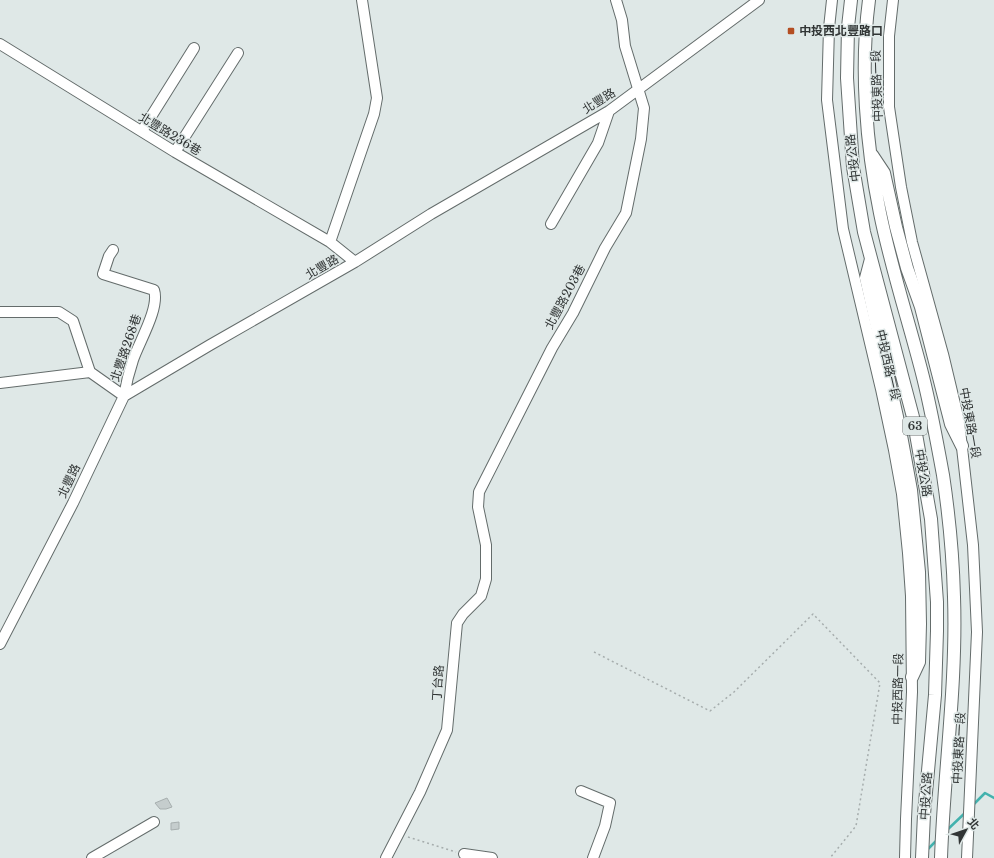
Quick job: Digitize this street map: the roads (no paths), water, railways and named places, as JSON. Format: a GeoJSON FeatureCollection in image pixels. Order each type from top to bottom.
{"type":"FeatureCollection","features":[{"type":"Feature","properties":{"kind":"main road","name":"中投公路"},"geometry":{"type":"LineString","coordinates":[[851,0],[848,27],[847,78],[853,167],[871,258],[913,417],[931,520],[937,602],[937,631],[935,695],[924,814],[922,858]]}},
{"type":"Feature","properties":{"kind":"main road","name":"中投公路"},"geometry":{"type":"LineString","coordinates":[[869,0],[865,74],[866,105],[871,153],[881,219],[923,378],[934,426],[943,476],[953,574],[953,662],[941,858]]}},
{"type":"Feature","properties":{"kind":"main road"},"geometry":{"type":"LineString","coordinates":[[871,153],[884,173],[896,227],[907,268],[921,307],[951,424],[962,446]]}},
{"type":"Feature","properties":{"kind":"main road"},"geometry":{"type":"LineString","coordinates":[[871,258],[866,278],[900,430],[911,490],[916,536],[919,572],[919,662],[912,677]]}},
{"type":"Feature","properties":{"kind":"street"},"geometry":{"type":"LineString","coordinates":[[330,242],[374,114],[377,98],[362,0]]}},
{"type":"Feature","properties":{"kind":"street","name":"北豐路203巷"},"geometry":{"type":"LineString","coordinates":[[478,507],[479,492],[496,457],[552,348],[573,313],[602,255],[626,213],[640,139],[644,108],[625,46],[622,20],[616,0]]}},
{"type":"Feature","properties":{"kind":"street","name":"北豐路"},"geometry":{"type":"LineString","coordinates":[[0,644],[74,503],[124,396],[355,262],[431,214],[609,111],[759,0]]}},
{"type":"Feature","properties":{"kind":"street","name":"中投西路一段"},"geometry":{"type":"LineString","coordinates":[[832,0],[827,61],[828,108],[843,229],[881,389],[902,494],[908,553],[912,677],[905,858]]}},
{"type":"Feature","properties":{"kind":"street","name":"中投東路一段"},"geometry":{"type":"LineString","coordinates":[[893,0],[889,36],[889,107],[901,187],[912,242],[943,354],[959,421],[973,545],[977,632],[967,858]]}},
{"type":"Feature","properties":{"kind":"street","name":"北豐路236巷"},"geometry":{"type":"LineString","coordinates":[[0,44],[175,152],[330,242],[355,262]]}},
{"type":"Feature","properties":{"kind":"street"},"geometry":{"type":"LineString","coordinates":[[142,131],[194,48]]}},
{"type":"Feature","properties":{"kind":"street"},"geometry":{"type":"LineString","coordinates":[[175,152],[238,53]]}},
{"type":"Feature","properties":{"kind":"street"},"geometry":{"type":"LineString","coordinates":[[551,224],[598,143],[609,111]]}},
{"type":"Feature","properties":{"kind":"street","name":"北豐路268巷"},"geometry":{"type":"LineString","coordinates":[[90,372],[124,396],[133,361],[149,323],[156,295],[154,290],[103,274],[109,256],[113,250]]}},
{"type":"Feature","properties":{"kind":"street"},"geometry":{"type":"LineString","coordinates":[[0,312],[59,312],[64,315],[73,321],[90,372],[0,384]]}},
{"type":"Feature","properties":{"kind":"street","name":"丁台路"},"geometry":{"type":"LineString","coordinates":[[386,858],[420,792],[447,730],[457,623],[463,614],[481,596],[486,579],[486,545],[478,507]]}},
{"type":"Feature","properties":{"kind":"street"},"geometry":{"type":"LineString","coordinates":[[581,791],[610,804],[605,826],[593,858]]}},
{"type":"Feature","properties":{"kind":"street"},"geometry":{"type":"LineString","coordinates":[[92,858],[154,822]]}},
{"type":"Feature","properties":{"kind":"street"},"geometry":{"type":"LineString","coordinates":[[464,854],[492,858]]}},
{"type":"Feature","properties":{"kind":"waterway"},"geometry":{"type":"LineString","coordinates":[[972,806],[985,793],[994,798]]}},
{"type":"Feature","properties":{"kind":"waterway"},"geometry":{"type":"LineString","coordinates":[[946,831],[966,812]]}},
{"type":"Feature","properties":{"kind":"waterway"},"geometry":{"type":"LineString","coordinates":[[926,851],[938,839]]}},
{"type":"Feature","properties":{"kind":"place","name":"中投西北豐路口"},"geometry":{"type":"Point","coordinates":[791,31]}}]}
